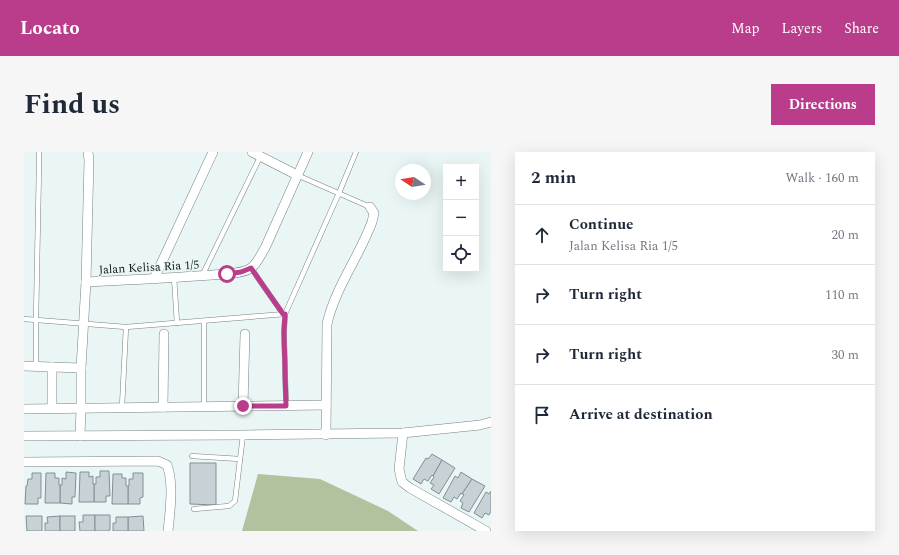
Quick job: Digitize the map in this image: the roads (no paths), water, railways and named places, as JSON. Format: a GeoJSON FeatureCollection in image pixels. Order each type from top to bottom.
{"type":"FeatureCollection","features":[{"type":"Feature","properties":{"kind":"street"},"geometry":{"type":"LineString","coordinates":[[80,436],[80,368],[86,282],[88,152]]}},
{"type":"Feature","properties":{"kind":"street"},"geometry":{"type":"LineString","coordinates":[[154,279],[213,152]]}},
{"type":"Feature","properties":{"kind":"street"},"geometry":{"type":"LineString","coordinates":[[251,268],[265,248],[308,152]]}},
{"type":"Feature","properties":{"kind":"street"},"geometry":{"type":"LineString","coordinates":[[256,154],[297,175]]}},
{"type":"Feature","properties":{"kind":"street"},"geometry":{"type":"LineString","coordinates":[[326,435],[327,324],[329,314],[336,298],[370,229],[374,213],[370,207]]}},
{"type":"Feature","properties":{"kind":"street","name":"Jalan Kelisa Ria 1/5"},"geometry":{"type":"LineString","coordinates":[[86,282],[202,276],[241,272],[251,268]]}},
{"type":"Feature","properties":{"kind":"street"},"geometry":{"type":"LineString","coordinates":[[163,407],[164,334]]}},
{"type":"Feature","properties":{"kind":"street"},"geometry":{"type":"LineString","coordinates":[[243,406],[245,334]]}},
{"type":"Feature","properties":{"kind":"street"},"geometry":{"type":"LineString","coordinates":[[24,366],[80,368]]}},
{"type":"Feature","properties":{"kind":"street"},"geometry":{"type":"LineString","coordinates":[[52,367],[52,408]]}},
{"type":"Feature","properties":{"kind":"street"},"geometry":{"type":"LineString","coordinates":[[24,408],[326,405]]}},
{"type":"Feature","properties":{"kind":"street"},"geometry":{"type":"LineString","coordinates":[[24,436],[243,436],[403,433],[480,425],[491,422]]}},
{"type":"Feature","properties":{"kind":"street"},"geometry":{"type":"LineString","coordinates":[[403,433],[399,469],[402,482],[486,531]]}},
{"type":"Feature","properties":{"kind":"street"},"geometry":{"type":"LineString","coordinates":[[24,462],[158,461],[167,465],[170,473],[171,484],[168,531]]}},
{"type":"Feature","properties":{"kind":"lane"},"geometry":{"type":"LineString","coordinates":[[36,367],[39,152]]}},
{"type":"Feature","properties":{"kind":"lane"},"geometry":{"type":"LineString","coordinates":[[286,406],[284,314],[356,152]]}},
{"type":"Feature","properties":{"kind":"lane"},"geometry":{"type":"LineString","coordinates":[[202,276],[256,154]]}},
{"type":"Feature","properties":{"kind":"lane"},"geometry":{"type":"LineString","coordinates":[[297,175],[370,207]]}},
{"type":"Feature","properties":{"kind":"lane"},"geometry":{"type":"LineString","coordinates":[[251,268],[284,314]]}},
{"type":"Feature","properties":{"kind":"lane"},"geometry":{"type":"LineString","coordinates":[[174,278],[178,323]]}},
{"type":"Feature","properties":{"kind":"lane"},"geometry":{"type":"LineString","coordinates":[[24,319],[126,326],[284,314]]}},
{"type":"Feature","properties":{"kind":"lane"},"geometry":{"type":"LineString","coordinates":[[204,321],[204,406]]}},
{"type":"Feature","properties":{"kind":"lane"},"geometry":{"type":"LineString","coordinates":[[122,407],[126,326]]}},
{"type":"Feature","properties":{"kind":"lane"},"geometry":{"type":"LineString","coordinates":[[194,509],[230,506],[235,501],[243,436]]}},
{"type":"Feature","properties":{"kind":"lane"},"geometry":{"type":"LineString","coordinates":[[192,456],[240,459]]}}]}
